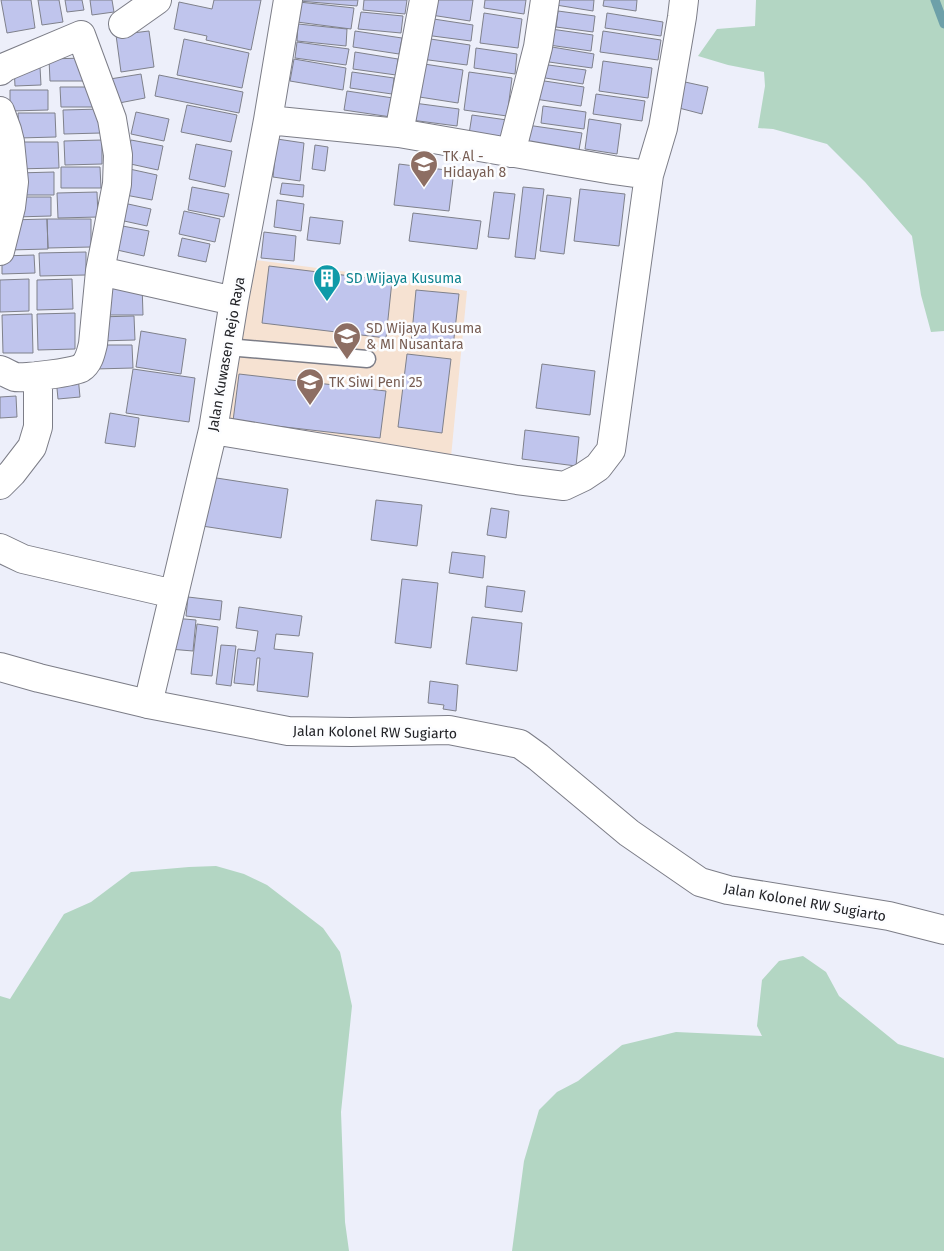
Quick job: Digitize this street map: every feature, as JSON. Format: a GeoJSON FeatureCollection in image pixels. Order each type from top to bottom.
{"type":"FeatureCollection","features":[{"type":"Feature","properties":{"kind":"street"},"geometry":{"type":"LineString","coordinates":[[123,24],[158,0]]}},
{"type":"Feature","properties":{"kind":"street","name":"Jalan Kuwasen Rejo Raya"},"geometry":{"type":"LineString","coordinates":[[148,704],[213,430],[288,0]]}},
{"type":"Feature","properties":{"kind":"street"},"geometry":{"type":"LineString","coordinates":[[400,133],[424,0]]}},
{"type":"Feature","properties":{"kind":"street"},"geometry":{"type":"LineString","coordinates":[[511,153],[538,47],[545,0]]}},
{"type":"Feature","properties":{"kind":"street"},"geometry":{"type":"LineString","coordinates":[[213,430],[564,486],[598,467],[611,450],[649,175],[664,128],[684,0]]}},
{"type":"Feature","properties":{"kind":"street"},"geometry":{"type":"LineString","coordinates":[[0,71],[5,67],[81,35],[112,119],[118,156],[116,184],[100,271],[93,344],[90,355],[80,369],[38,376],[16,377],[0,370]]}},
{"type":"Feature","properties":{"kind":"street"},"geometry":{"type":"LineString","coordinates":[[0,111],[8,130],[14,182],[11,207],[0,250]]}},
{"type":"Feature","properties":{"kind":"street"},"geometry":{"type":"LineString","coordinates":[[268,120],[400,133],[649,175]]}},
{"type":"Feature","properties":{"kind":"street"},"geometry":{"type":"LineString","coordinates":[[100,271],[234,301]]}},
{"type":"Feature","properties":{"kind":"street"},"geometry":{"type":"LineString","coordinates":[[0,485],[12,473],[32,446],[38,427],[38,376]]}},
{"type":"Feature","properties":{"kind":"street"},"geometry":{"type":"LineString","coordinates":[[0,548],[23,559],[174,594]]}},
{"type":"Feature","properties":{"kind":"street","name":"Jalan Kolonel RW Sugiarto"},"geometry":{"type":"LineString","coordinates":[[0,666],[39,678],[148,704],[288,731],[449,730],[520,744],[538,756],[629,833],[700,882],[728,890],[888,916],[944,930]]}},
{"type":"Feature","properties":{"kind":"lane"},"geometry":{"type":"LineString","coordinates":[[227,347],[367,359]]}},
{"type":"Feature","properties":{"kind":"shaded area","name":"SD Wijaya Kusuma & MI Nusantara"},"geometry":{"type":"Polygon","coordinates":[[[249,259],[394,278],[467,291],[451,457],[223,429],[249,259]]]}},
{"type":"Feature","properties":{"kind":"green space"},"geometry":{"type":"Polygon","coordinates":[[[756,0],[944,0],[944,331],[931,332],[921,295],[912,236],[865,182],[827,144],[773,129],[758,128],[765,86],[764,72],[728,65],[698,56],[717,29],[755,26],[756,0]]]}},
{"type":"Feature","properties":{"kind":"green space"},"geometry":{"type":"Polygon","coordinates":[[[216,866],[244,874],[267,885],[323,928],[340,952],[352,1006],[341,1112],[345,1222],[349,1251],[0,1251],[0,996],[10,999],[64,914],[91,902],[131,872],[216,866]]]}},
{"type":"Feature","properties":{"kind":"green space"},"geometry":{"type":"Polygon","coordinates":[[[803,956],[826,972],[839,996],[898,1044],[944,1058],[944,1251],[512,1251],[524,1161],[539,1110],[557,1092],[578,1081],[622,1045],[676,1032],[762,1036],[757,1026],[762,980],[779,961],[803,956]]]}},
{"type":"Feature","properties":{"kind":"building"},"geometry":{"type":"Polygon","coordinates":[[[1,0],[31,0],[35,28],[7,33],[1,0]]]}},
{"type":"Feature","properties":{"kind":"building"},"geometry":{"type":"Polygon","coordinates":[[[38,0],[59,0],[63,22],[42,25],[38,0]]]}},
{"type":"Feature","properties":{"kind":"building"},"geometry":{"type":"Polygon","coordinates":[[[65,0],[82,0],[84,10],[67,12],[65,0]]]}},
{"type":"Feature","properties":{"kind":"building"},"geometry":{"type":"Polygon","coordinates":[[[90,0],[112,0],[114,12],[92,15],[90,0]]]}},
{"type":"Feature","properties":{"kind":"building"},"geometry":{"type":"Polygon","coordinates":[[[214,0],[261,0],[251,50],[206,40],[207,36],[174,29],[179,2],[212,9],[214,0]]]}},
{"type":"Feature","properties":{"kind":"building"},"geometry":{"type":"Polygon","coordinates":[[[299,0],[358,0],[357,6],[299,0]]]}},
{"type":"Feature","properties":{"kind":"building"},"geometry":{"type":"Polygon","coordinates":[[[364,0],[407,0],[405,14],[363,10],[364,0]]]}},
{"type":"Feature","properties":{"kind":"building"},"geometry":{"type":"Polygon","coordinates":[[[433,0],[473,0],[470,21],[431,15],[433,0]]]}},
{"type":"Feature","properties":{"kind":"building"},"geometry":{"type":"Polygon","coordinates":[[[485,0],[526,0],[524,14],[484,8],[485,0]]]}},
{"type":"Feature","properties":{"kind":"building"},"geometry":{"type":"Polygon","coordinates":[[[556,0],[594,0],[593,11],[556,5],[556,0]]]}},
{"type":"Feature","properties":{"kind":"building"},"geometry":{"type":"Polygon","coordinates":[[[604,0],[637,0],[636,11],[603,6],[604,0]]]}},
{"type":"Feature","properties":{"kind":"building"},"geometry":{"type":"Polygon","coordinates":[[[299,2],[354,8],[351,29],[297,22],[299,2]]]}},
{"type":"Feature","properties":{"kind":"building"},"geometry":{"type":"Polygon","coordinates":[[[558,11],[595,16],[593,32],[556,27],[558,11]]]}},
{"type":"Feature","properties":{"kind":"building"},"geometry":{"type":"Polygon","coordinates":[[[361,12],[403,16],[401,33],[358,29],[361,12]]]}},
{"type":"Feature","properties":{"kind":"building"},"geometry":{"type":"Polygon","coordinates":[[[484,13],[522,19],[518,48],[480,43],[484,13]]]}},
{"type":"Feature","properties":{"kind":"building"},"geometry":{"type":"Polygon","coordinates":[[[607,13],[663,22],[661,36],[605,28],[607,13]]]}},
{"type":"Feature","properties":{"kind":"building"},"geometry":{"type":"Polygon","coordinates":[[[427,18],[473,25],[471,41],[425,35],[427,18]]]}},
{"type":"Feature","properties":{"kind":"building"},"geometry":{"type":"Polygon","coordinates":[[[298,24],[347,29],[346,46],[297,41],[298,24]]]}},
{"type":"Feature","properties":{"kind":"building"},"geometry":{"type":"Polygon","coordinates":[[[551,29],[593,35],[591,51],[549,45],[551,29]]]}},
{"type":"Feature","properties":{"kind":"building"},"geometry":{"type":"Polygon","coordinates":[[[149,31],[154,67],[121,72],[116,35],[149,31]]]}},
{"type":"Feature","properties":{"kind":"building"},"geometry":{"type":"Polygon","coordinates":[[[355,31],[402,38],[399,54],[353,47],[355,31]]]}},
{"type":"Feature","properties":{"kind":"building"},"geometry":{"type":"Polygon","coordinates":[[[603,31],[661,40],[658,60],[600,52],[603,31]]]}},
{"type":"Feature","properties":{"kind":"building"},"geometry":{"type":"Polygon","coordinates":[[[424,38],[470,45],[467,65],[421,59],[424,38]]]}},
{"type":"Feature","properties":{"kind":"building"},"geometry":{"type":"Polygon","coordinates":[[[184,39],[249,53],[242,88],[177,75],[184,39]]]}},
{"type":"Feature","properties":{"kind":"building"},"geometry":{"type":"Polygon","coordinates":[[[297,42],[349,49],[346,65],[295,58],[297,42]]]}},
{"type":"Feature","properties":{"kind":"building"},"geometry":{"type":"Polygon","coordinates":[[[552,47],[594,54],[592,68],[549,62],[552,47]]]}},
{"type":"Feature","properties":{"kind":"building"},"geometry":{"type":"Polygon","coordinates":[[[476,48],[517,54],[515,74],[474,68],[476,48]]]}},
{"type":"Feature","properties":{"kind":"building"},"geometry":{"type":"Polygon","coordinates":[[[355,52],[398,59],[396,75],[353,69],[355,52]]]}},
{"type":"Feature","properties":{"kind":"building"},"geometry":{"type":"Polygon","coordinates":[[[84,58],[84,81],[50,81],[49,59],[84,58]]]}},
{"type":"Feature","properties":{"kind":"building"},"geometry":{"type":"Polygon","coordinates":[[[294,59],[346,68],[343,90],[290,81],[294,59]]]}},
{"type":"Feature","properties":{"kind":"building"},"geometry":{"type":"Polygon","coordinates":[[[603,61],[652,68],[648,98],[599,91],[603,61]]]}},
{"type":"Feature","properties":{"kind":"building"},"geometry":{"type":"Polygon","coordinates":[[[418,63],[463,70],[458,103],[413,96],[418,63]]]}},
{"type":"Feature","properties":{"kind":"building"},"geometry":{"type":"Polygon","coordinates":[[[541,64],[586,70],[583,84],[539,77],[541,64]]]}},
{"type":"Feature","properties":{"kind":"building"},"geometry":{"type":"Polygon","coordinates":[[[14,67],[40,67],[41,85],[15,86],[14,67]]]}},
{"type":"Feature","properties":{"kind":"building"},"geometry":{"type":"Polygon","coordinates":[[[352,72],[394,78],[392,94],[350,88],[352,72]]]}},
{"type":"Feature","properties":{"kind":"building"},"geometry":{"type":"Polygon","coordinates":[[[469,72],[512,78],[507,116],[464,110],[469,72]]]}},
{"type":"Feature","properties":{"kind":"building"},"geometry":{"type":"Polygon","coordinates":[[[141,74],[145,98],[114,104],[110,79],[141,74]]]}},
{"type":"Feature","properties":{"kind":"building"},"geometry":{"type":"Polygon","coordinates":[[[159,75],[243,92],[239,113],[155,96],[159,75]]]}},
{"type":"Feature","properties":{"kind":"building"},"geometry":{"type":"Polygon","coordinates":[[[538,80],[584,87],[581,106],[535,99],[538,80]]]}},
{"type":"Feature","properties":{"kind":"building"},"geometry":{"type":"Polygon","coordinates":[[[685,82],[708,87],[702,114],[679,108],[685,82]]]}},
{"type":"Feature","properties":{"kind":"building"},"geometry":{"type":"Polygon","coordinates":[[[60,87],[94,87],[94,107],[61,107],[60,87]]]}},
{"type":"Feature","properties":{"kind":"building"},"geometry":{"type":"Polygon","coordinates":[[[10,90],[48,90],[48,110],[10,111],[10,90]]]}},
{"type":"Feature","properties":{"kind":"building"},"geometry":{"type":"Polygon","coordinates":[[[347,91],[393,98],[391,117],[344,110],[347,91]]]}},
{"type":"Feature","properties":{"kind":"building"},"geometry":{"type":"Polygon","coordinates":[[[596,94],[645,101],[642,121],[593,114],[596,94]]]}},
{"type":"Feature","properties":{"kind":"building"},"geometry":{"type":"Polygon","coordinates":[[[414,103],[459,109],[457,126],[411,120],[414,103]]]}},
{"type":"Feature","properties":{"kind":"building"},"geometry":{"type":"Polygon","coordinates":[[[187,105],[237,115],[231,142],[181,132],[187,105]]]}},
{"type":"Feature","properties":{"kind":"building"},"geometry":{"type":"Polygon","coordinates":[[[543,106],[586,112],[584,129],[541,123],[543,106]]]}},
{"type":"Feature","properties":{"kind":"building"},"geometry":{"type":"Polygon","coordinates":[[[101,109],[101,133],[64,134],[63,110],[101,109]]]}},
{"type":"Feature","properties":{"kind":"building"},"geometry":{"type":"Polygon","coordinates":[[[136,112],[169,119],[164,141],[131,134],[136,112]]]}},
{"type":"Feature","properties":{"kind":"building"},"geometry":{"type":"Polygon","coordinates":[[[18,113],[55,113],[56,137],[19,138],[18,113]]]}},
{"type":"Feature","properties":{"kind":"building"},"geometry":{"type":"Polygon","coordinates":[[[472,115],[507,120],[505,139],[469,134],[472,115]]]}},
{"type":"Feature","properties":{"kind":"building"},"geometry":{"type":"Polygon","coordinates":[[[589,119],[621,124],[617,154],[585,149],[589,119]]]}},
{"type":"Feature","properties":{"kind":"building"},"geometry":{"type":"Polygon","coordinates":[[[527,125],[582,133],[579,150],[525,142],[527,125]]]}},
{"type":"Feature","properties":{"kind":"building"},"geometry":{"type":"Polygon","coordinates":[[[277,139],[304,143],[300,181],[273,177],[277,139]]]}},
{"type":"Feature","properties":{"kind":"building"},"geometry":{"type":"Polygon","coordinates":[[[102,140],[102,164],[65,165],[64,141],[102,140]]]}},
{"type":"Feature","properties":{"kind":"building"},"geometry":{"type":"Polygon","coordinates":[[[131,140],[163,146],[158,170],[126,163],[131,140]]]}},
{"type":"Feature","properties":{"kind":"building"},"geometry":{"type":"Polygon","coordinates":[[[14,142],[58,142],[59,168],[15,169],[14,142]]]}},
{"type":"Feature","properties":{"kind":"building"},"geometry":{"type":"Polygon","coordinates":[[[196,144],[232,151],[225,187],[189,179],[196,144]]]}},
{"type":"Feature","properties":{"kind":"building"},"geometry":{"type":"Polygon","coordinates":[[[315,145],[328,147],[325,171],[312,169],[315,145]]]}},
{"type":"Feature","properties":{"kind":"building","name":"TK Al - Hidayah 8"},"geometry":{"type":"Polygon","coordinates":[[[399,164],[454,171],[449,211],[394,205],[399,164]]]}},
{"type":"Feature","properties":{"kind":"building"},"geometry":{"type":"Polygon","coordinates":[[[61,167],[100,167],[101,188],[61,188],[61,167]]]}},
{"type":"Feature","properties":{"kind":"building"},"geometry":{"type":"Polygon","coordinates":[[[125,168],[157,175],[152,200],[120,194],[125,168]]]}},
{"type":"Feature","properties":{"kind":"building"},"geometry":{"type":"Polygon","coordinates":[[[54,172],[54,195],[17,195],[17,173],[54,172]]]}},
{"type":"Feature","properties":{"kind":"building"},"geometry":{"type":"Polygon","coordinates":[[[282,183],[304,185],[303,197],[280,194],[282,183]]]}},
{"type":"Feature","properties":{"kind":"building"},"geometry":{"type":"Polygon","coordinates":[[[192,187],[229,194],[224,217],[188,210],[192,187]]]}},
{"type":"Feature","properties":{"kind":"building"},"geometry":{"type":"Polygon","coordinates":[[[523,187],[544,189],[535,259],[515,257],[523,187]]]}},
{"type":"Feature","properties":{"kind":"building"},"geometry":{"type":"Polygon","coordinates":[[[580,189],[625,194],[619,246],[574,241],[580,189]]]}},
{"type":"Feature","properties":{"kind":"building"},"geometry":{"type":"Polygon","coordinates":[[[97,192],[98,217],[58,218],[57,193],[97,192]]]}},
{"type":"Feature","properties":{"kind":"building"},"geometry":{"type":"Polygon","coordinates":[[[494,192],[515,194],[509,239],[488,237],[494,192]]]}},
{"type":"Feature","properties":{"kind":"building"},"geometry":{"type":"Polygon","coordinates":[[[547,195],[571,198],[564,254],[540,251],[547,195]]]}},
{"type":"Feature","properties":{"kind":"building"},"geometry":{"type":"Polygon","coordinates":[[[14,197],[51,197],[51,216],[15,217],[14,197]]]}},
{"type":"Feature","properties":{"kind":"building"},"geometry":{"type":"Polygon","coordinates":[[[277,200],[304,204],[301,231],[274,227],[277,200]]]}},
{"type":"Feature","properties":{"kind":"building"},"geometry":{"type":"Polygon","coordinates":[[[119,202],[151,209],[147,226],[115,219],[119,202]]]}},
{"type":"Feature","properties":{"kind":"building"},"geometry":{"type":"Polygon","coordinates":[[[184,211],[220,219],[215,242],[179,234],[184,211]]]}},
{"type":"Feature","properties":{"kind":"building"},"geometry":{"type":"Polygon","coordinates":[[[413,213],[481,221],[477,249],[409,241],[413,213]]]}},
{"type":"Feature","properties":{"kind":"building"},"geometry":{"type":"Polygon","coordinates":[[[310,217],[343,221],[340,244],[307,240],[310,217]]]}},
{"type":"Feature","properties":{"kind":"building"},"geometry":{"type":"Polygon","coordinates":[[[47,219],[48,249],[9,250],[8,220],[47,219]]]}},
{"type":"Feature","properties":{"kind":"building"},"geometry":{"type":"Polygon","coordinates":[[[47,219],[91,219],[91,247],[48,248],[47,219]]]}},
{"type":"Feature","properties":{"kind":"building"},"geometry":{"type":"Polygon","coordinates":[[[112,224],[149,231],[144,256],[108,248],[112,224]]]}},
{"type":"Feature","properties":{"kind":"building"},"geometry":{"type":"Polygon","coordinates":[[[264,232],[296,236],[294,261],[261,258],[264,232]]]}},
{"type":"Feature","properties":{"kind":"building"},"geometry":{"type":"Polygon","coordinates":[[[182,238],[210,244],[206,262],[178,256],[182,238]]]}},
{"type":"Feature","properties":{"kind":"building"},"geometry":{"type":"Polygon","coordinates":[[[86,252],[86,275],[40,276],[39,253],[86,252]]]}},
{"type":"Feature","properties":{"kind":"building"},"geometry":{"type":"Polygon","coordinates":[[[34,255],[35,273],[2,274],[2,256],[34,255]]]}},
{"type":"Feature","properties":{"kind":"building","name":"SD Wijaya Kusuma"},"geometry":{"type":"Polygon","coordinates":[[[269,266],[392,281],[386,338],[262,323],[269,266]]]}},
{"type":"Feature","properties":{"kind":"building"},"geometry":{"type":"Polygon","coordinates":[[[29,279],[29,311],[0,312],[0,280],[29,279]]]}},
{"type":"Feature","properties":{"kind":"building"},"geometry":{"type":"Polygon","coordinates":[[[72,279],[73,309],[37,310],[37,280],[72,279]]]}},
{"type":"Feature","properties":{"kind":"building"},"geometry":{"type":"Polygon","coordinates":[[[142,284],[143,315],[103,315],[102,285],[142,284]]]}},
{"type":"Feature","properties":{"kind":"building"},"geometry":{"type":"Polygon","coordinates":[[[416,290],[459,294],[453,347],[411,343],[416,290]]]}},
{"type":"Feature","properties":{"kind":"building"},"geometry":{"type":"Polygon","coordinates":[[[75,313],[75,349],[38,350],[37,314],[75,313]]]}},
{"type":"Feature","properties":{"kind":"building"},"geometry":{"type":"Polygon","coordinates":[[[32,314],[33,353],[3,353],[2,315],[32,314]]]}},
{"type":"Feature","properties":{"kind":"building"},"geometry":{"type":"Polygon","coordinates":[[[134,316],[135,340],[98,341],[97,317],[134,316]]]}},
{"type":"Feature","properties":{"kind":"building"},"geometry":{"type":"Polygon","coordinates":[[[141,331],[186,339],[181,374],[136,367],[141,331]]]}},
{"type":"Feature","properties":{"kind":"building"},"geometry":{"type":"Polygon","coordinates":[[[94,345],[132,345],[133,368],[95,369],[94,345]]]}},
{"type":"Feature","properties":{"kind":"building"},"geometry":{"type":"Polygon","coordinates":[[[407,354],[451,359],[442,433],[398,427],[407,354]]]}},
{"type":"Feature","properties":{"kind":"building"},"geometry":{"type":"Polygon","coordinates":[[[542,364],[595,371],[590,415],[536,408],[542,364]]]}},
{"type":"Feature","properties":{"kind":"building"},"geometry":{"type":"Polygon","coordinates":[[[133,369],[195,378],[189,422],[126,413],[133,369]]]}},
{"type":"Feature","properties":{"kind":"building","name":"TK Siwi Peni 25"},"geometry":{"type":"Polygon","coordinates":[[[239,374],[386,391],[380,438],[233,421],[239,374]]]}},
{"type":"Feature","properties":{"kind":"building"},"geometry":{"type":"Polygon","coordinates":[[[78,376],[80,397],[58,399],[56,378],[78,376]]]}},
{"type":"Feature","properties":{"kind":"building"},"geometry":{"type":"Polygon","coordinates":[[[16,396],[17,417],[0,418],[0,397],[16,396]]]}},
{"type":"Feature","properties":{"kind":"building"},"geometry":{"type":"Polygon","coordinates":[[[110,413],[139,418],[135,447],[105,443],[110,413]]]}},
{"type":"Feature","properties":{"kind":"building"},"geometry":{"type":"Polygon","coordinates":[[[525,430],[579,437],[576,466],[522,459],[525,430]]]}},
{"type":"Feature","properties":{"kind":"building"},"geometry":{"type":"Polygon","coordinates":[[[210,477],[288,489],[281,538],[202,526],[210,477]]]}},
{"type":"Feature","properties":{"kind":"building"},"geometry":{"type":"Polygon","coordinates":[[[376,500],[422,505],[417,546],[371,540],[376,500]]]}},
{"type":"Feature","properties":{"kind":"building"},"geometry":{"type":"Polygon","coordinates":[[[491,508],[509,511],[506,538],[487,535],[491,508]]]}},
{"type":"Feature","properties":{"kind":"building"},"geometry":{"type":"Polygon","coordinates":[[[452,552],[485,556],[483,578],[449,573],[452,552]]]}},
{"type":"Feature","properties":{"kind":"building"},"geometry":{"type":"Polygon","coordinates":[[[402,579],[438,583],[431,648],[395,643],[402,579]]]}},
{"type":"Feature","properties":{"kind":"building"},"geometry":{"type":"Polygon","coordinates":[[[487,586],[525,591],[522,612],[485,607],[487,586]]]}},
{"type":"Feature","properties":{"kind":"building"},"geometry":{"type":"Polygon","coordinates":[[[188,597],[222,601],[220,620],[186,616],[188,597]]]}},
{"type":"Feature","properties":{"kind":"building"},"geometry":{"type":"Polygon","coordinates":[[[239,607],[302,616],[299,636],[276,634],[274,649],[313,653],[308,697],[257,691],[260,658],[257,658],[254,685],[234,683],[238,649],[255,651],[258,631],[236,628],[239,607]]]}},
{"type":"Feature","properties":{"kind":"building"},"geometry":{"type":"Polygon","coordinates":[[[472,617],[522,623],[517,671],[466,664],[472,617]]]}},
{"type":"Feature","properties":{"kind":"building"},"geometry":{"type":"Polygon","coordinates":[[[173,618],[196,620],[193,651],[169,649],[173,618]]]}},
{"type":"Feature","properties":{"kind":"building"},"geometry":{"type":"Polygon","coordinates":[[[197,624],[218,627],[212,676],[191,674],[197,624]]]}},
{"type":"Feature","properties":{"kind":"building"},"geometry":{"type":"Polygon","coordinates":[[[221,645],[236,646],[231,686],[216,684],[221,645]]]}},
{"type":"Feature","properties":{"kind":"building"},"geometry":{"type":"Polygon","coordinates":[[[430,681],[458,685],[456,711],[443,709],[444,705],[428,703],[430,681]]]}},
{"type":"Feature","properties":{"kind":"waterway"},"geometry":{"type":"LineString","coordinates":[[935,0],[944,24]]}},
{"type":"Feature","properties":{"kind":"place","name":"TK Al - Hidayah 8"},"geometry":{"type":"Point","coordinates":[424,188]}},
{"type":"Feature","properties":{"kind":"place","name":"SD Wijaya Kusuma"},"geometry":{"type":"Point","coordinates":[327,302]}},
{"type":"Feature","properties":{"kind":"place","name":"SD Wijaya Kusuma & MI Nusantara"},"geometry":{"type":"Point","coordinates":[347,360]}},
{"type":"Feature","properties":{"kind":"place","name":"TK Siwi Peni 25"},"geometry":{"type":"Point","coordinates":[310,406]}}]}
